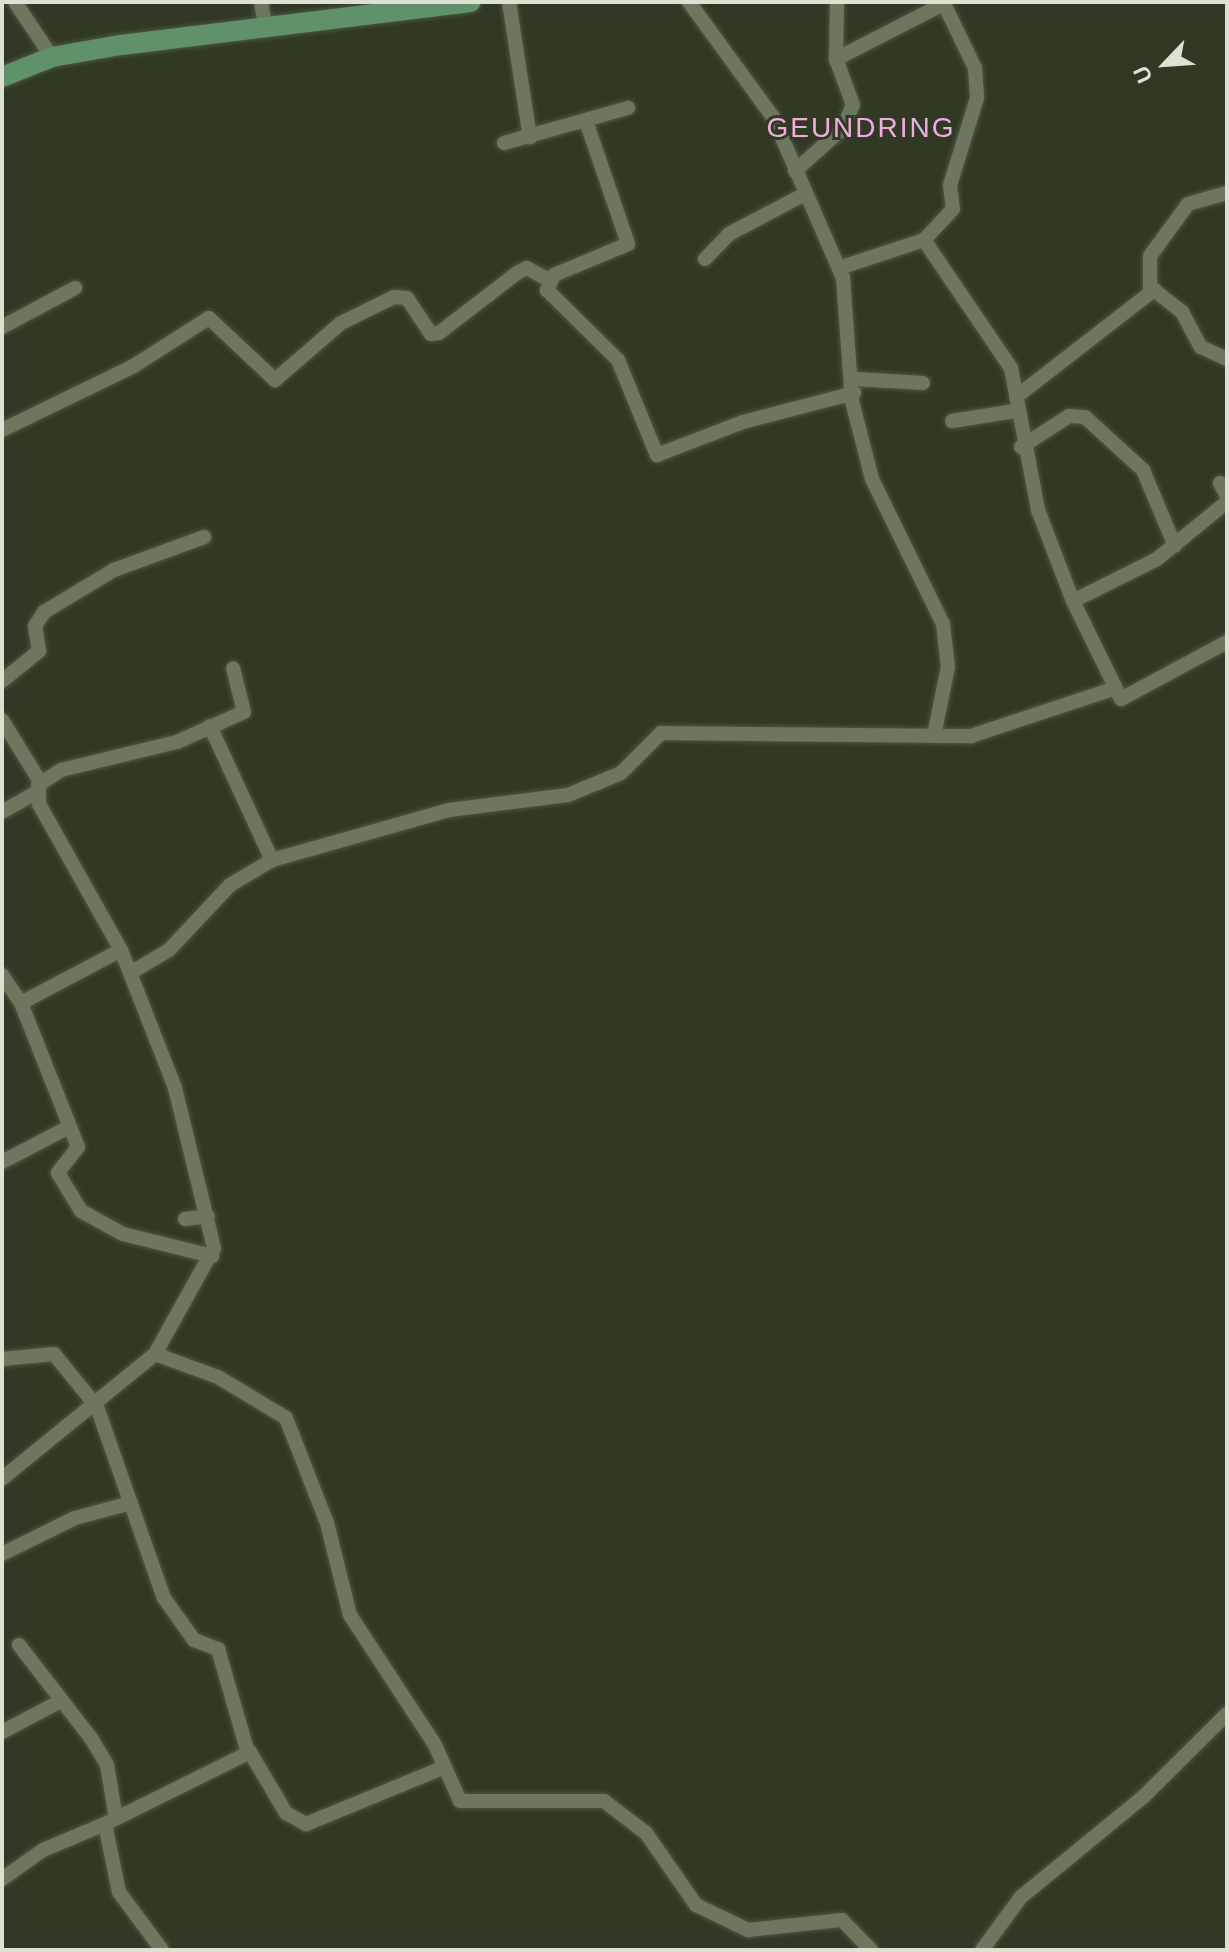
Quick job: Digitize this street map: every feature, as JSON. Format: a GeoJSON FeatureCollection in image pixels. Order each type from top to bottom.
{"type":"FeatureCollection","features":[{"type":"Feature","properties":{"kind":"street"},"geometry":{"type":"LineString","coordinates":[[15,2],[52,57]]}},
{"type":"Feature","properties":{"kind":"street"},"geometry":{"type":"LineString","coordinates":[[261,2],[265,24]]}},
{"type":"Feature","properties":{"kind":"street"},"geometry":{"type":"LineString","coordinates":[[2,77],[52,57],[265,24],[470,2]]}},
{"type":"Feature","properties":{"kind":"street"},"geometry":{"type":"LineString","coordinates":[[509,2],[530,137]]}},
{"type":"Feature","properties":{"kind":"street"},"geometry":{"type":"LineString","coordinates":[[689,2],[752,83],[839,268],[854,386],[872,479],[943,624],[948,667],[934,735]]}},
{"type":"Feature","properties":{"kind":"street"},"geometry":{"type":"LineString","coordinates":[[795,171],[843,128],[853,105],[836,59],[837,2]]}},
{"type":"Feature","properties":{"kind":"street"},"geometry":{"type":"LineString","coordinates":[[836,59],[943,3],[975,68],[977,98],[950,185],[953,209],[924,240],[839,268]]}},
{"type":"Feature","properties":{"kind":"street"},"geometry":{"type":"LineString","coordinates":[[504,143],[628,108]]}},
{"type":"Feature","properties":{"kind":"street"},"geometry":{"type":"LineString","coordinates":[[549,280],[628,244],[586,121]]}},
{"type":"Feature","properties":{"kind":"street"},"geometry":{"type":"LineString","coordinates":[[952,421],[1016,404],[1150,291],[1150,256],[1188,204],[1227,193]]}},
{"type":"Feature","properties":{"kind":"street"},"geometry":{"type":"LineString","coordinates":[[705,259],[729,234],[805,194]]}},
{"type":"Feature","properties":{"kind":"street"},"geometry":{"type":"LineString","coordinates":[[924,240],[1001,349],[1016,404],[1021,447],[1073,601],[1113,689],[1126,699],[1227,642]]}},
{"type":"Feature","properties":{"kind":"street"},"geometry":{"type":"LineString","coordinates":[[2,430],[132,367],[209,318],[275,380],[341,323],[394,297],[407,298],[431,334],[439,333],[527,268],[549,280]]}},
{"type":"Feature","properties":{"kind":"street"},"geometry":{"type":"LineString","coordinates":[[549,280],[550,296],[618,360],[661,456],[743,422],[854,386],[923,383]]}},
{"type":"Feature","properties":{"kind":"street"},"geometry":{"type":"LineString","coordinates":[[2,327],[75,288]]}},
{"type":"Feature","properties":{"kind":"street"},"geometry":{"type":"LineString","coordinates":[[1150,291],[1182,312],[1211,356],[1227,359]]}},
{"type":"Feature","properties":{"kind":"street"},"geometry":{"type":"LineString","coordinates":[[1021,447],[1069,416],[1085,417],[1143,470],[1175,546]]}},
{"type":"Feature","properties":{"kind":"street"},"geometry":{"type":"LineString","coordinates":[[1073,601],[1175,546],[1225,494]]}},
{"type":"Feature","properties":{"kind":"street"},"geometry":{"type":"LineString","coordinates":[[2,681],[39,651],[35,626],[44,612],[114,570],[204,537]]}},
{"type":"Feature","properties":{"kind":"street"},"geometry":{"type":"LineString","coordinates":[[2,812],[61,770],[177,742],[247,709],[233,668]]}},
{"type":"Feature","properties":{"kind":"street"},"geometry":{"type":"LineString","coordinates":[[130,973],[169,950],[230,885],[272,860],[449,810],[568,795],[621,773],[661,733],[934,735],[1008,726],[1113,689]]}},
{"type":"Feature","properties":{"kind":"street"},"geometry":{"type":"LineString","coordinates":[[2,720],[121,950],[175,1088],[208,1216],[212,1256],[155,1354],[97,1407],[2,1479]]}},
{"type":"Feature","properties":{"kind":"street"},"geometry":{"type":"LineString","coordinates":[[210,726],[272,860]]}},
{"type":"Feature","properties":{"kind":"street"},"geometry":{"type":"LineString","coordinates":[[21,1003],[121,950]]}},
{"type":"Feature","properties":{"kind":"street"},"geometry":{"type":"LineString","coordinates":[[2,975],[21,1003],[69,1127],[77,1155],[58,1173],[87,1219],[212,1256]]}},
{"type":"Feature","properties":{"kind":"street"},"geometry":{"type":"LineString","coordinates":[[2,1162],[69,1127]]}},
{"type":"Feature","properties":{"kind":"street"},"geometry":{"type":"LineString","coordinates":[[185,1219],[208,1216]]}},
{"type":"Feature","properties":{"kind":"street"},"geometry":{"type":"LineString","coordinates":[[2,1359],[54,1354],[97,1407],[180,1625],[218,1649],[248,1753]]}},
{"type":"Feature","properties":{"kind":"street"},"geometry":{"type":"LineString","coordinates":[[155,1354],[218,1377],[286,1418],[327,1523],[350,1615],[435,1745],[440,1769],[466,1805],[528,1797],[604,1801],[646,1833],[696,1905],[748,1930],[842,1920],[871,1950]]}},
{"type":"Feature","properties":{"kind":"street"},"geometry":{"type":"LineString","coordinates":[[2,1554],[75,1518],[131,1503]]}},
{"type":"Feature","properties":{"kind":"street"},"geometry":{"type":"LineString","coordinates":[[19,1645],[107,1765],[119,1892],[162,1950]]}},
{"type":"Feature","properties":{"kind":"street"},"geometry":{"type":"LineString","coordinates":[[2,1732],[59,1702]]}},
{"type":"Feature","properties":{"kind":"street"},"geometry":{"type":"LineString","coordinates":[[982,1950],[1021,1897],[1154,1787],[1227,1714]]}},
{"type":"Feature","properties":{"kind":"street"},"geometry":{"type":"LineString","coordinates":[[2,1879],[43,1850],[110,1821],[248,1753],[259,1756],[286,1813],[306,1824],[440,1769]]}},
{"type":"Feature","properties":{"kind":"district","name":"GEUNDRING"},"geometry":{"type":"Point","coordinates":[861,128]}}]}
